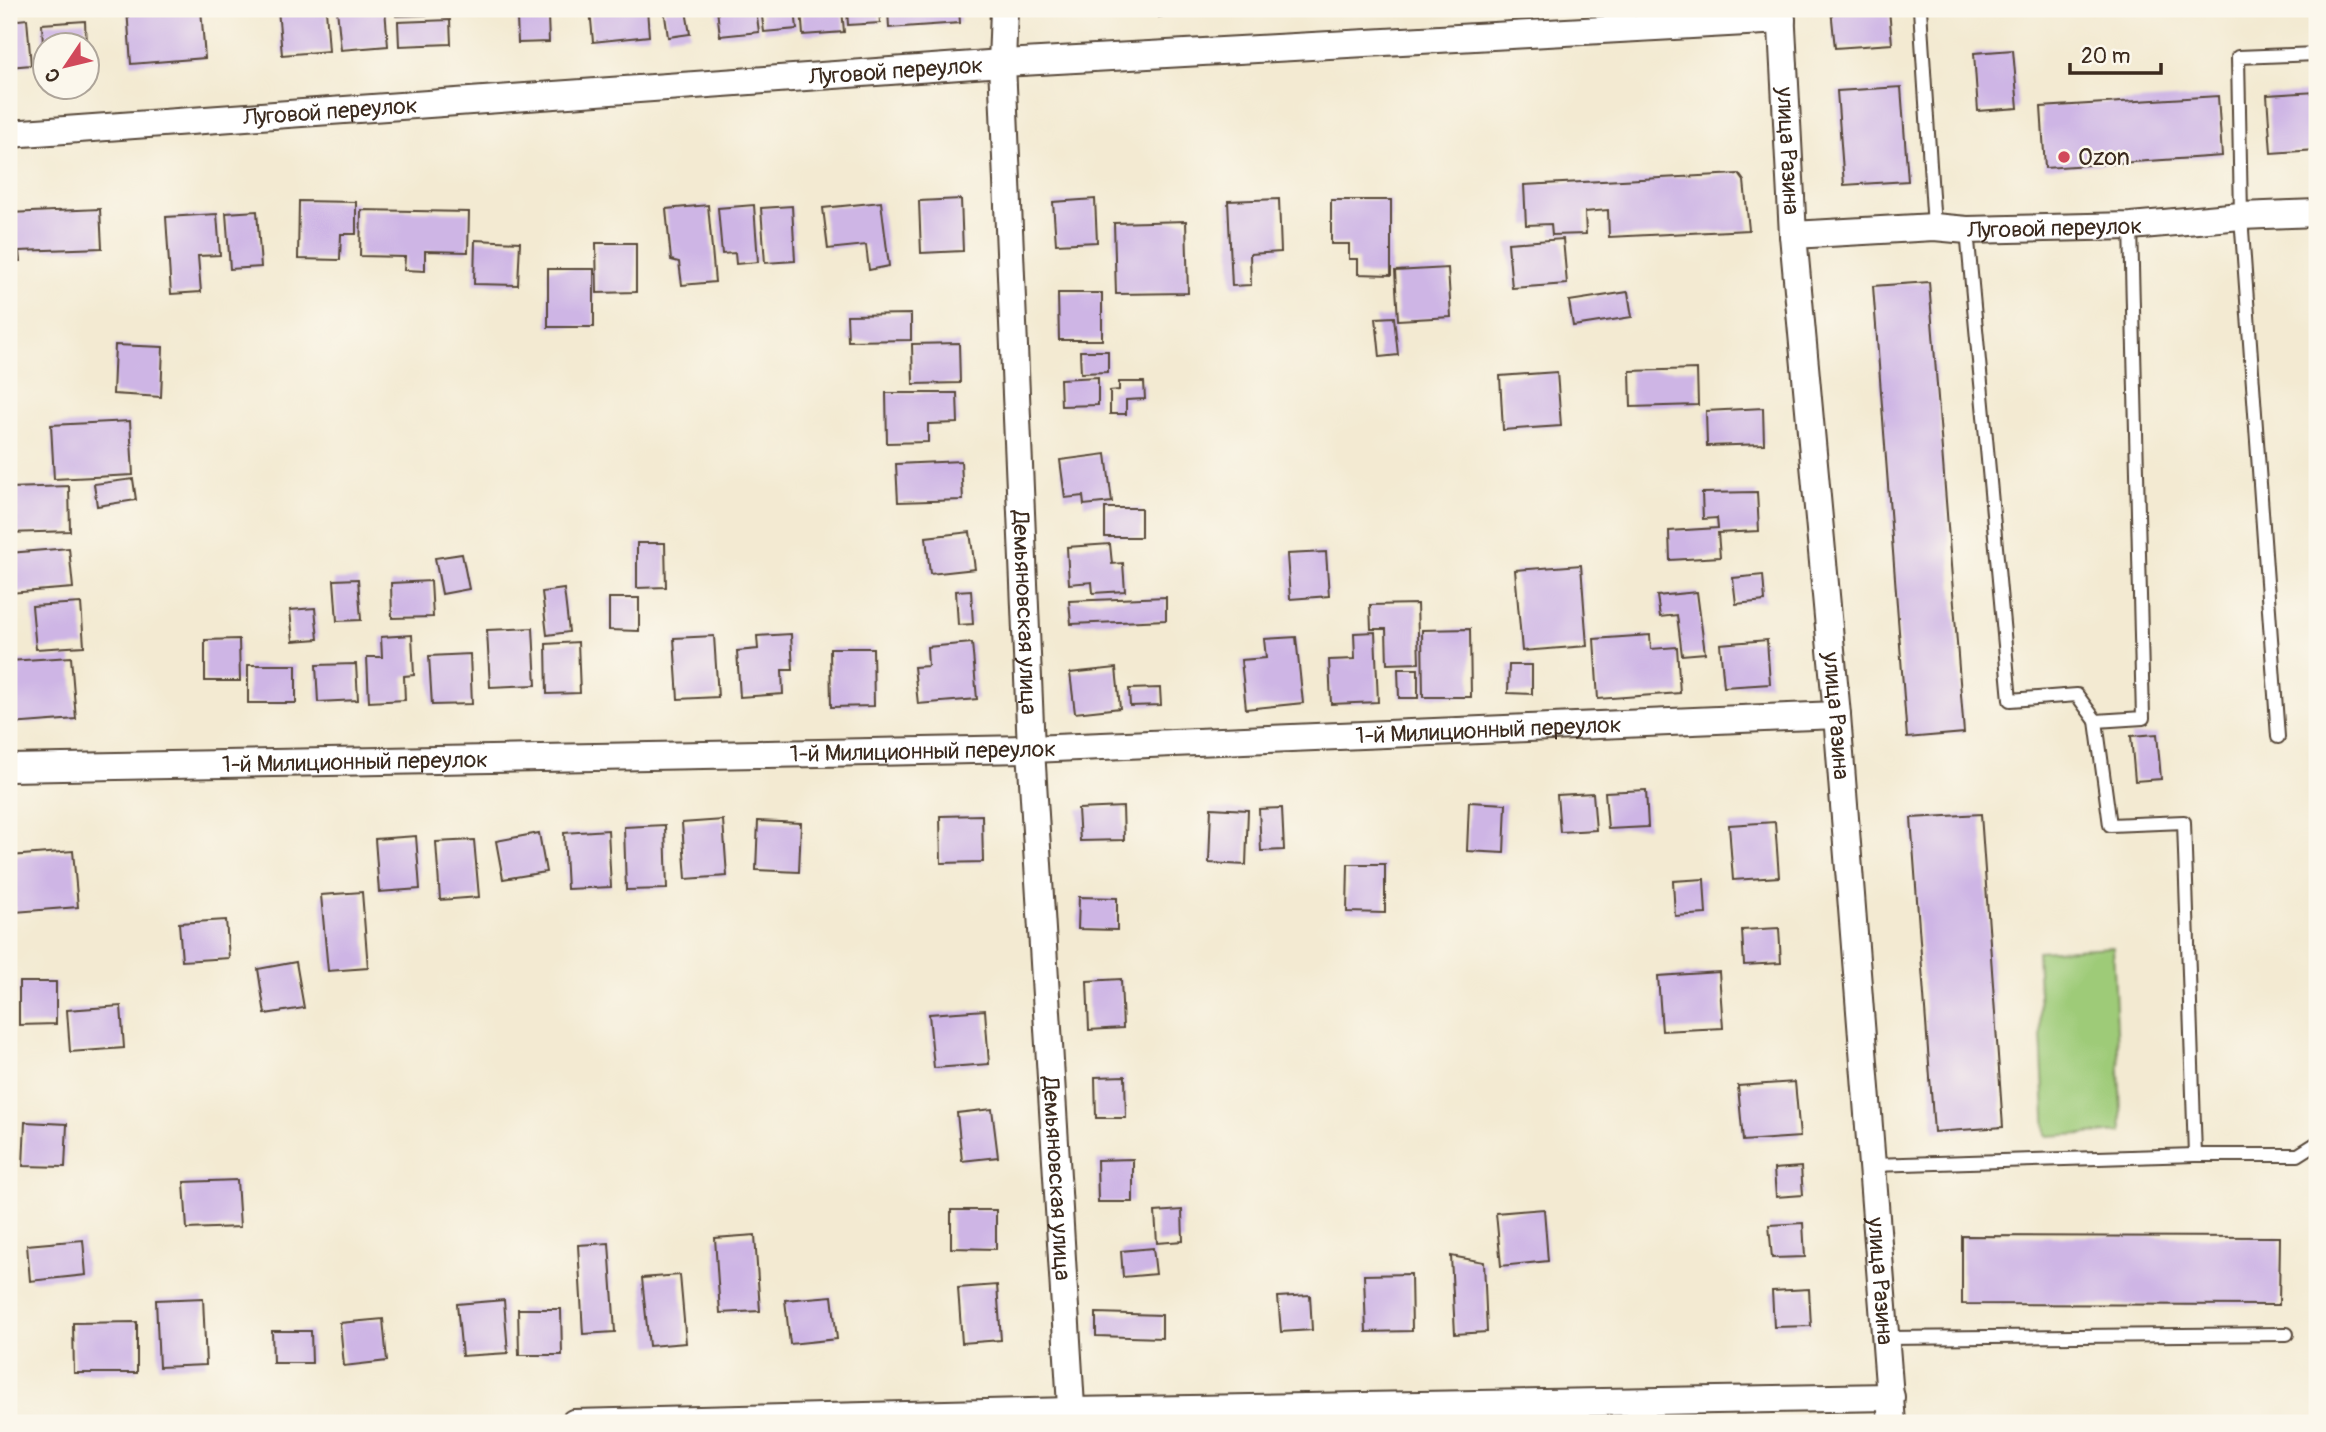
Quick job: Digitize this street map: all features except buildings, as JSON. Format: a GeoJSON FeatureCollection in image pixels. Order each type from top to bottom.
{"type":"FeatureCollection","features":[{"type":"Feature","properties":{"kind":"street","name":"Демьяновская улица"},"geometry":{"type":"LineString","coordinates":[[1004,9],[1002,63],[1031,749],[1072,1417]]}},
{"type":"Feature","properties":{"kind":"street","name":"Луговой переулок"},"geometry":{"type":"LineString","coordinates":[[9,134],[1002,63],[1782,15]]}},
{"type":"Feature","properties":{"kind":"street","name":"улица Разина"},"geometry":{"type":"LineString","coordinates":[[1782,15],[1793,235],[1837,715],[1892,1423]]}},
{"type":"Feature","properties":{"kind":"street","name":"Луговой переулок"},"geometry":{"type":"LineString","coordinates":[[1793,235],[1934,227],[1967,230],[2131,226],[2241,216],[2317,213]]}},
{"type":"Feature","properties":{"kind":"street","name":"1-й Милиционный переулок"},"geometry":{"type":"LineString","coordinates":[[9,768],[1031,749],[1837,715]]}},
{"type":"Feature","properties":{"kind":"street"},"geometry":{"type":"LineString","coordinates":[[574,1423],[1072,1417],[1891,1396]]}},
{"type":"Feature","properties":{"kind":"lane"},"geometry":{"type":"LineString","coordinates":[[1920,9],[1934,227]]}},
{"type":"Feature","properties":{"kind":"lane"},"geometry":{"type":"LineString","coordinates":[[2278,737],[2241,216],[2238,57],[2317,54]]}},
{"type":"Feature","properties":{"kind":"lane"},"geometry":{"type":"LineString","coordinates":[[2096,721],[2143,718],[2131,226]]}},
{"type":"Feature","properties":{"kind":"lane"},"geometry":{"type":"LineString","coordinates":[[1967,230],[2010,700],[2077,695],[2096,721],[2110,825],[2184,822],[2196,1155]]}},
{"type":"Feature","properties":{"kind":"lane"},"geometry":{"type":"LineString","coordinates":[[1872,1165],[2196,1155],[2298,1155],[2317,1143]]}},
{"type":"Feature","properties":{"kind":"lane"},"geometry":{"type":"LineString","coordinates":[[1886,1338],[2287,1334]]}},
{"type":"Feature","properties":{"kind":"green space"},"geometry":{"type":"Polygon","coordinates":[[[2113,947],[2122,1132],[2046,1136],[2037,951],[2113,947]]]}},
{"type":"Feature","properties":{"kind":"place","name":"Ozon"},"geometry":{"type":"Point","coordinates":[2064,157]}}]}
